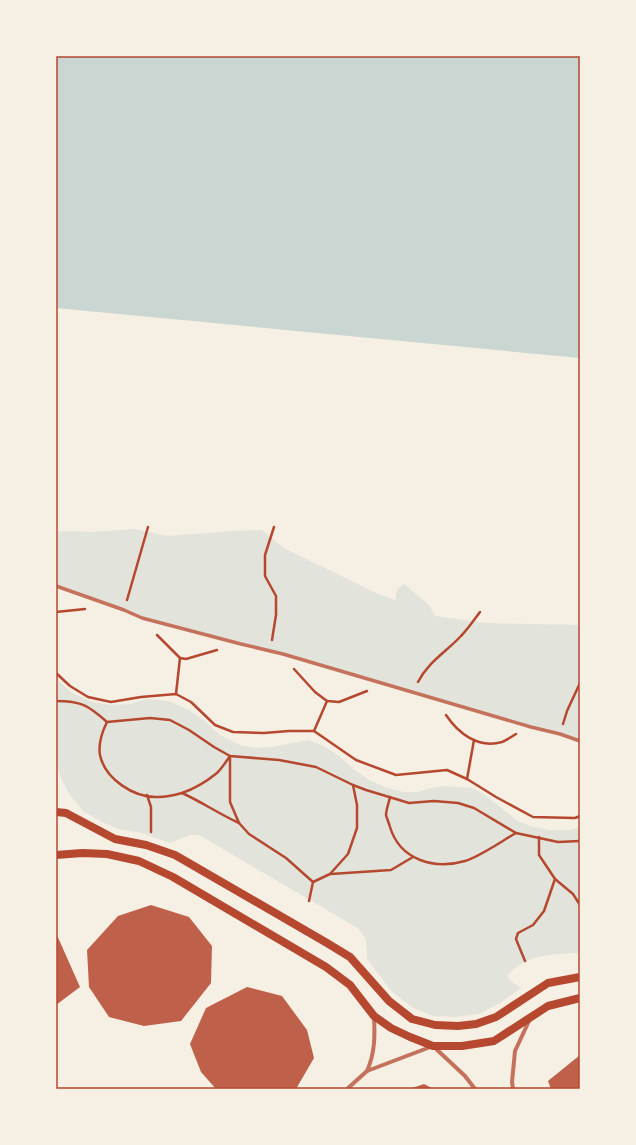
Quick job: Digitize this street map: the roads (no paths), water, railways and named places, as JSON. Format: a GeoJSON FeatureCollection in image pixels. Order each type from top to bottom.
{"type":"FeatureCollection","features":[{"type":"Feature","properties":{"kind":"main road"},"geometry":{"type":"LineString","coordinates":[[56,812],[66,813],[115,839],[146,845],[175,855],[350,957],[389,1001],[412,1019],[435,1025],[458,1026],[476,1024],[496,1017],[548,983],[580,977]]}},
{"type":"Feature","properties":{"kind":"main road"},"geometry":{"type":"LineString","coordinates":[[56,855],[82,853],[107,854],[139,861],[173,877],[326,967],[350,985],[374,1016],[391,1028],[410,1038],[433,1046],[462,1046],[494,1041],[548,1006],[580,998]]}},
{"type":"Feature","properties":{"kind":"street"},"geometry":{"type":"LineString","coordinates":[[56,586],[124,610],[142,618],[269,650],[580,741]]}},
{"type":"Feature","properties":{"kind":"street"},"geometry":{"type":"LineString","coordinates":[[367,1071],[372,1060],[374,1048],[374,1016]]}},
{"type":"Feature","properties":{"kind":"street"},"geometry":{"type":"LineString","coordinates":[[513,1089],[512,1082],[515,1051],[530,1018]]}},
{"type":"Feature","properties":{"kind":"street"},"geometry":{"type":"LineString","coordinates":[[347,1089],[367,1071],[433,1046],[465,1076],[475,1089]]}}]}
